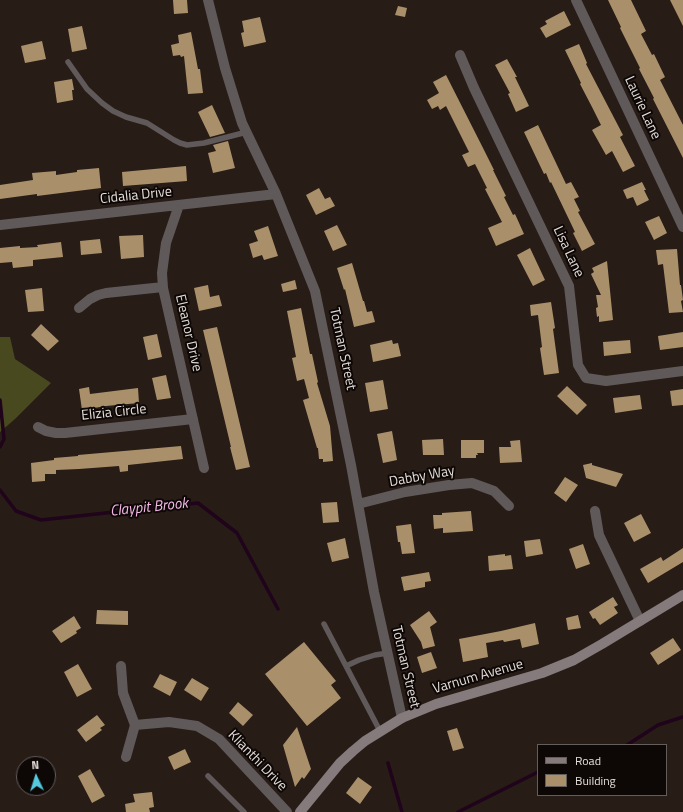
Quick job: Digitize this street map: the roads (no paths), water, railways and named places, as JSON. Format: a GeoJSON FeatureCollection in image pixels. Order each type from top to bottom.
{"type":"FeatureCollection","features":[{"type":"Feature","properties":{"kind":"main road","name":"Varnum Avenue"},"geometry":{"type":"LineString","coordinates":[[300,812],[340,763],[365,741],[402,718],[436,704],[542,673],[574,660],[683,595]]}},
{"type":"Feature","properties":{"kind":"street","name":"Totman Street"},"geometry":{"type":"LineString","coordinates":[[208,0],[225,68],[242,123],[276,194],[315,291],[342,419],[374,592],[402,718]]}},
{"type":"Feature","properties":{"kind":"street","name":"Laurie Lane"},"geometry":{"type":"LineString","coordinates":[[576,0],[683,227]]}},
{"type":"Feature","properties":{"kind":"street","name":"Lisa Lane"},"geometry":{"type":"LineString","coordinates":[[460,55],[474,88],[569,286],[578,365],[586,378],[606,381],[683,371]]}},
{"type":"Feature","properties":{"kind":"street","name":"Cidalia Drive"},"geometry":{"type":"LineString","coordinates":[[0,225],[276,194]]}},
{"type":"Feature","properties":{"kind":"street","name":"Eleanor Drive"},"geometry":{"type":"LineString","coordinates":[[179,205],[166,243],[162,273],[163,287],[204,468]]}},
{"type":"Feature","properties":{"kind":"street"},"geometry":{"type":"LineString","coordinates":[[79,308],[94,297],[106,293],[163,287]]}},
{"type":"Feature","properties":{"kind":"street","name":"Elizia Circle"},"geometry":{"type":"LineString","coordinates":[[38,427],[46,431],[66,433],[193,419]]}},
{"type":"Feature","properties":{"kind":"street","name":"Dabby Way"},"geometry":{"type":"LineString","coordinates":[[358,504],[405,492],[472,483],[494,491],[509,506]]}},
{"type":"Feature","properties":{"kind":"street"},"geometry":{"type":"LineString","coordinates":[[595,511],[599,536],[640,621]]}},
{"type":"Feature","properties":{"kind":"street"},"geometry":{"type":"LineString","coordinates":[[121,666],[123,693],[136,725],[126,757]]}},
{"type":"Feature","properties":{"kind":"street","name":"Klianthi Drive"},"geometry":{"type":"LineString","coordinates":[[136,725],[169,722],[197,726],[219,739],[287,812]]}},
{"type":"Feature","properties":{"kind":"lane"},"geometry":{"type":"LineString","coordinates":[[68,62],[87,89],[113,111],[126,117],[147,123],[180,143],[187,145],[204,143],[247,132]]}},
{"type":"Feature","properties":{"kind":"lane"},"geometry":{"type":"LineString","coordinates":[[324,624],[380,731]]}},
{"type":"Feature","properties":{"kind":"lane"},"geometry":{"type":"LineString","coordinates":[[346,666],[364,658],[388,653]]}},
{"type":"Feature","properties":{"kind":"lane"},"geometry":{"type":"LineString","coordinates":[[208,776],[244,812]]}},
{"type":"Feature","properties":{"kind":"waterway","name":"Claypit Brook"},"geometry":{"type":"LineString","coordinates":[[0,400],[4,439],[0,447]]}},
{"type":"Feature","properties":{"kind":"waterway","name":"Claypit Brook"},"geometry":{"type":"LineString","coordinates":[[0,490],[16,511],[41,520],[198,503],[237,533],[278,609]]}},
{"type":"Feature","properties":{"kind":"waterway","name":"Claypit Brook"},"geometry":{"type":"LineString","coordinates":[[629,744],[658,725],[683,717]]}},
{"type":"Feature","properties":{"kind":"waterway","name":"Claypit Brook"},"geometry":{"type":"LineString","coordinates":[[388,763],[402,812]]}},
{"type":"Feature","properties":{"kind":"waterway","name":"Claypit Brook"},"geometry":{"type":"LineString","coordinates":[[458,812],[537,772]]}}]}
